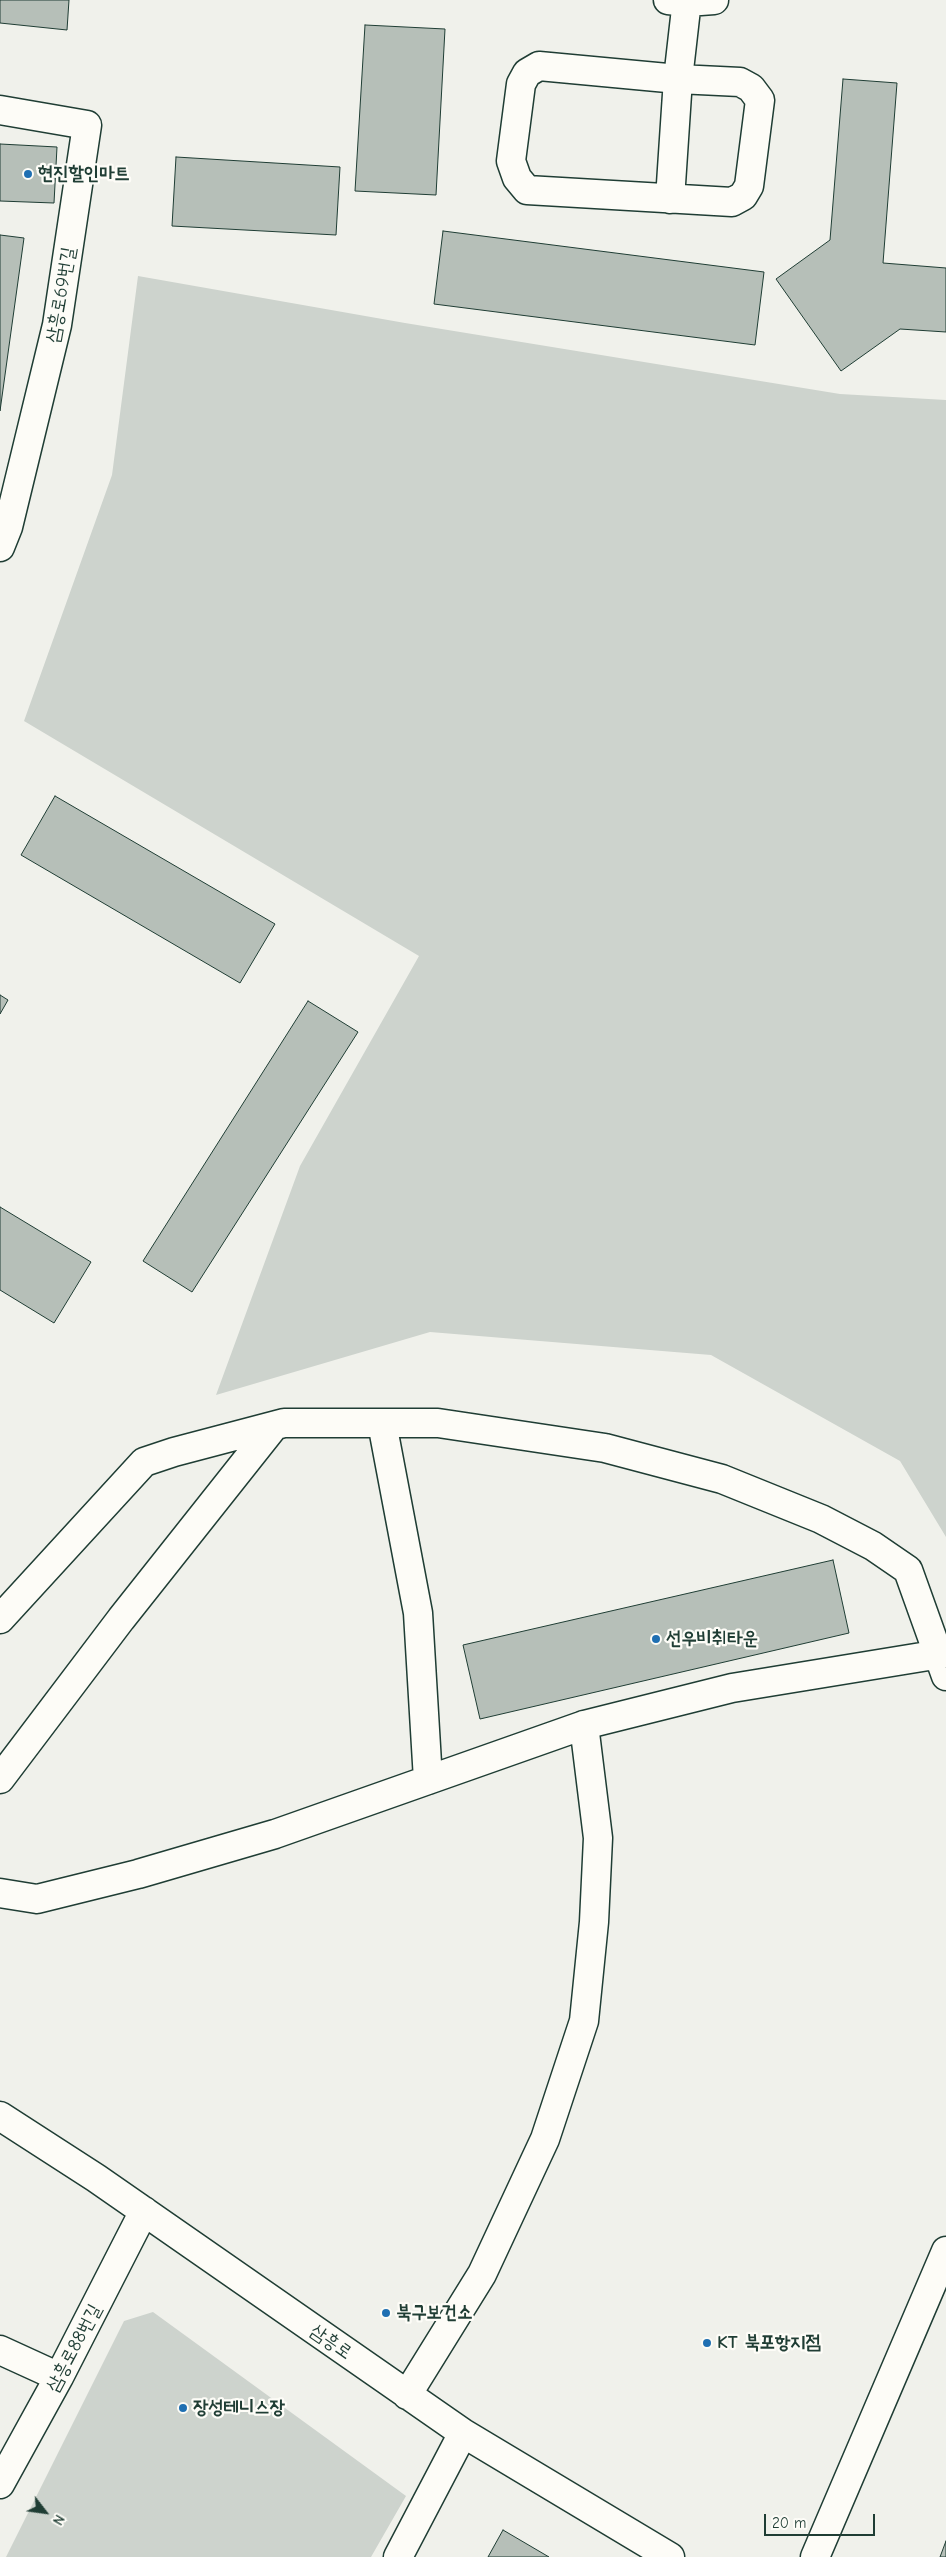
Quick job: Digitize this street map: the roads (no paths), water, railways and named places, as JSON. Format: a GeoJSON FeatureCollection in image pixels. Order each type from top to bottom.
{"type":"FeatureCollection","features":[{"type":"Feature","properties":{"kind":"street"},"geometry":{"type":"LineString","coordinates":[[670,199],[678,79],[680,1],[714,0]]}},
{"type":"Feature","properties":{"kind":"street"},"geometry":{"type":"LineString","coordinates":[[539,66],[678,79],[740,82],[751,88],[760,100],[749,186],[743,196],[732,202],[670,199],[527,190],[517,178],[511,161],[521,84],[527,73],[539,66]]}},
{"type":"Feature","properties":{"kind":"street","name":"삼흥로69번길"},"geometry":{"type":"LineString","coordinates":[[0,110],[87,125],[57,325],[8,527],[0,547]]}},
{"type":"Feature","properties":{"kind":"street"},"geometry":{"type":"LineString","coordinates":[[0,1619],[144,1462],[174,1452],[284,1423],[438,1423],[605,1448],[722,1479],[821,1518],[873,1546],[908,1570],[943,1661],[732,1688],[584,1725],[275,1834],[138,1874],[37,1899],[0,1892]]}},
{"type":"Feature","properties":{"kind":"street"},"geometry":{"type":"LineString","coordinates":[[382,1423],[418,1613],[428,1780]]}},
{"type":"Feature","properties":{"kind":"street"},"geometry":{"type":"LineString","coordinates":[[0,1780],[121,1619],[274,1426]]}},
{"type":"Feature","properties":{"kind":"street"},"geometry":{"type":"LineString","coordinates":[[407,2395],[482,2274],[546,2139],[584,2021],[594,1922],[598,1838],[584,1725]]}},
{"type":"Feature","properties":{"kind":"street","name":"삼흥로"},"geometry":{"type":"LineString","coordinates":[[0,2116],[144,2211],[462,2433],[670,2557]]}},
{"type":"Feature","properties":{"kind":"street","name":"삼흥로88번길"},"geometry":{"type":"LineString","coordinates":[[0,2484],[59,2377],[144,2211]]}},
{"type":"Feature","properties":{"kind":"street"},"geometry":{"type":"LineString","coordinates":[[815,2557],[946,2251]]}},
{"type":"Feature","properties":{"kind":"street"},"geometry":{"type":"LineString","coordinates":[[0,2350],[59,2377]]}},
{"type":"Feature","properties":{"kind":"street"},"geometry":{"type":"LineString","coordinates":[[398,2557],[462,2433]]}},
{"type":"Feature","properties":{"kind":"place","name":"현진할인마트"},"geometry":{"type":"Point","coordinates":[28,174]}},
{"type":"Feature","properties":{"kind":"place","name":"선우비취타운"},"geometry":{"type":"Point","coordinates":[656,1639]}},
{"type":"Feature","properties":{"kind":"place","name":"북구보건소"},"geometry":{"type":"Point","coordinates":[386,2313]}},
{"type":"Feature","properties":{"kind":"place","name":"KT 북포항지점"},"geometry":{"type":"Point","coordinates":[707,2343]}},
{"type":"Feature","properties":{"kind":"place","name":"장성테니스장"},"geometry":{"type":"Point","coordinates":[183,2408]}}]}
